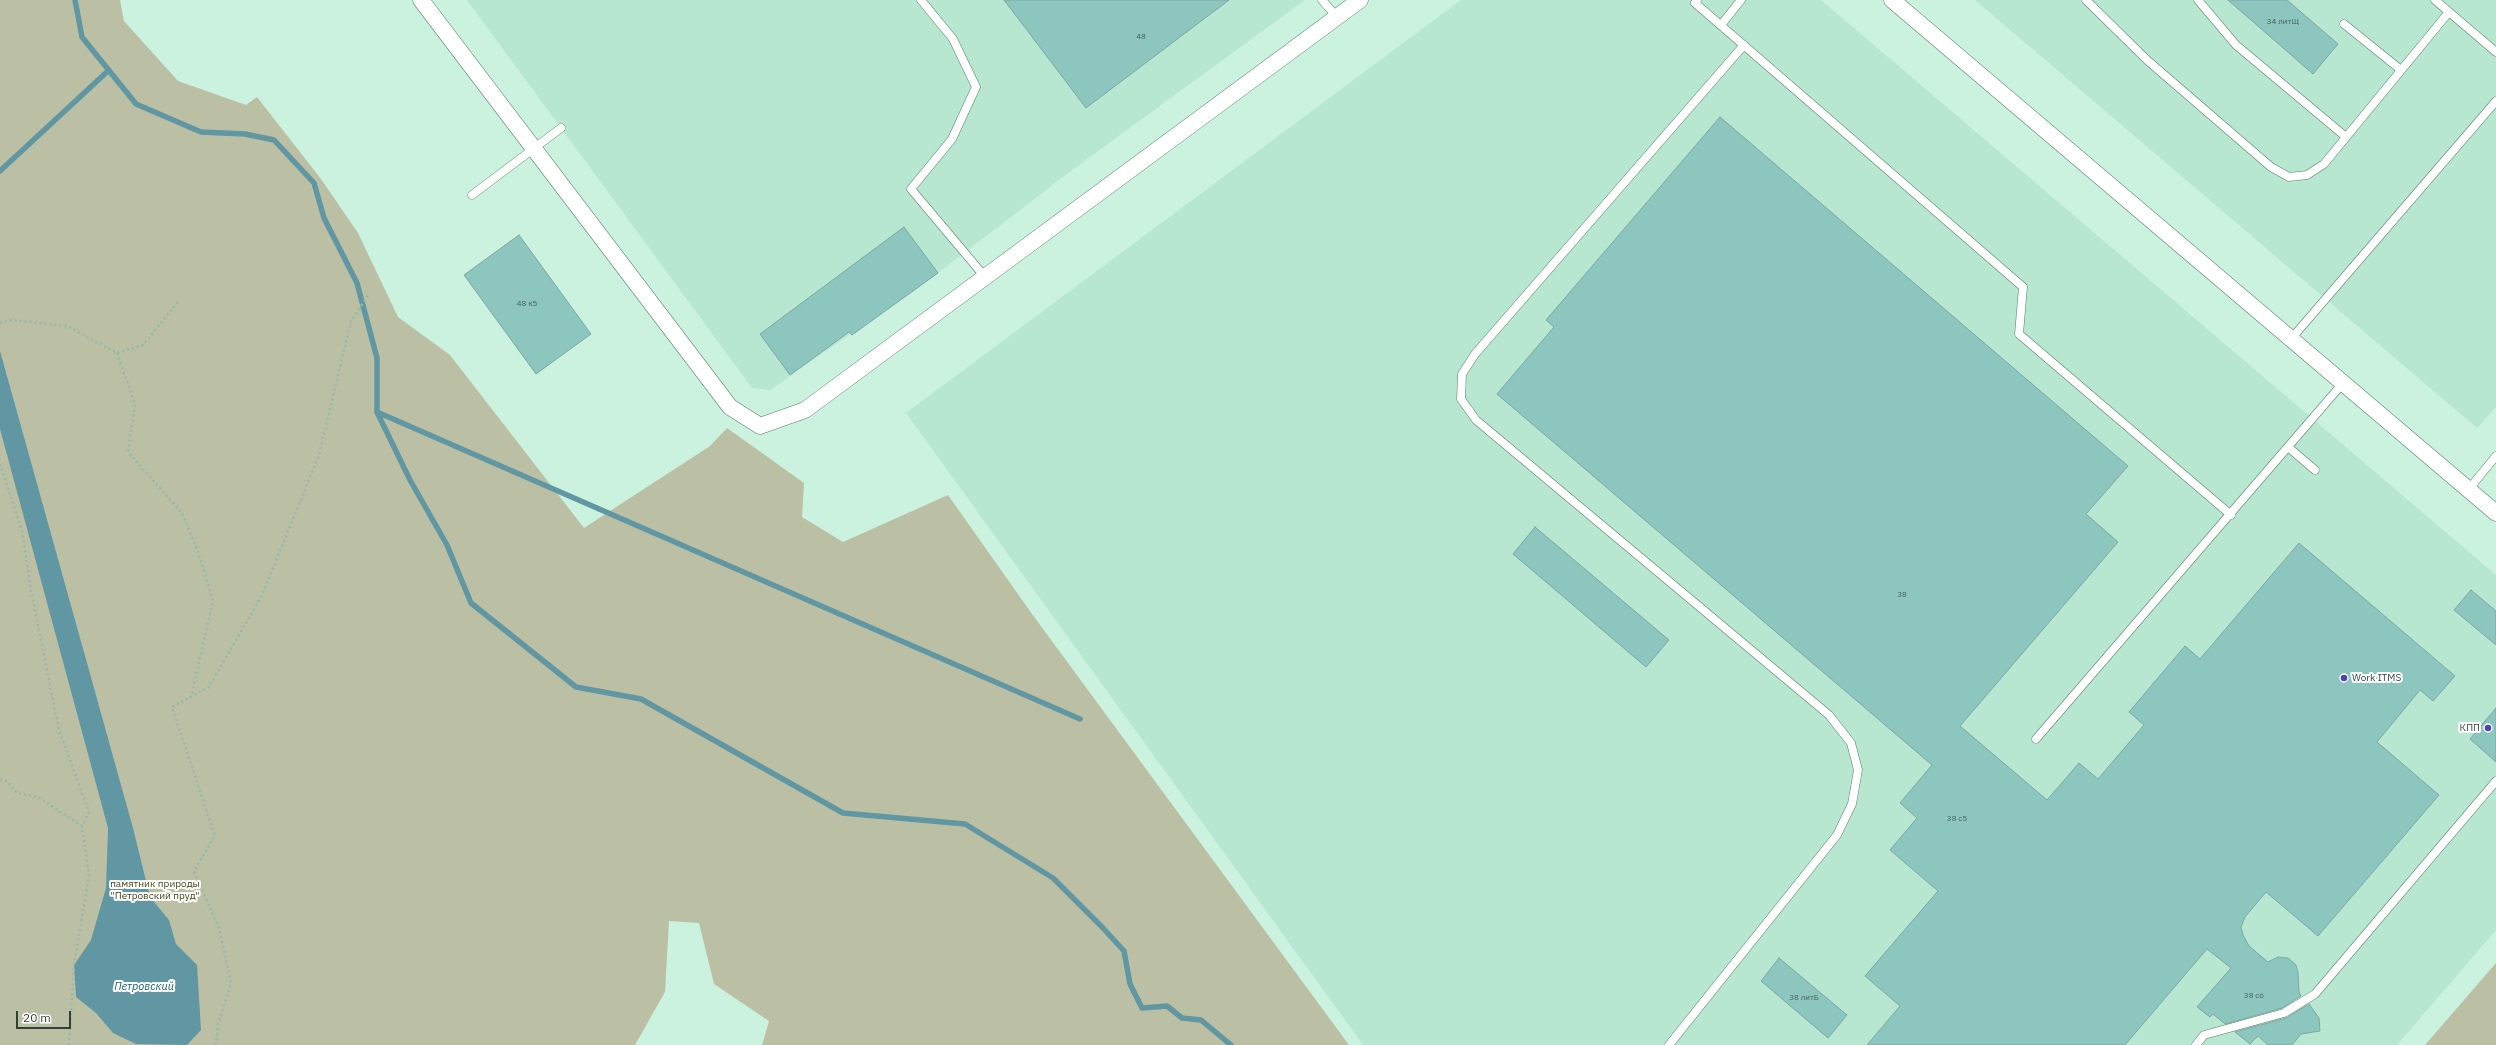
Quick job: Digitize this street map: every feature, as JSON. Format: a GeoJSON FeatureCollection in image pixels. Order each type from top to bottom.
{"type":"FeatureCollection","features":[{"type":"Feature","properties":{"kind":"street"},"geometry":{"type":"LineString","coordinates":[[421,0],[730,407],[760,426],[805,410],[1360,0]]}},
{"type":"Feature","properties":{"kind":"street"},"geometry":{"type":"LineString","coordinates":[[1892,0],[2496,513]]}},
{"type":"Feature","properties":{"kind":"lane"},"geometry":{"type":"LineString","coordinates":[[922,0],[952,39],[976,87],[952,139],[911,189],[985,277]]}},
{"type":"Feature","properties":{"kind":"lane"},"geometry":{"type":"LineString","coordinates":[[1322,0],[1337,17]]}},
{"type":"Feature","properties":{"kind":"lane"},"geometry":{"type":"LineString","coordinates":[[1697,0],[1695,3],[2023,287],[2019,334],[2231,515]]}},
{"type":"Feature","properties":{"kind":"lane"},"geometry":{"type":"LineString","coordinates":[[1721,25],[1741,0]]}},
{"type":"Feature","properties":{"kind":"lane"},"geometry":{"type":"LineString","coordinates":[[2086,0],[2147,60],[2277,170],[2289,176],[2307,175],[2324,164],[2449,12]]}},
{"type":"Feature","properties":{"kind":"lane"},"geometry":{"type":"LineString","coordinates":[[2198,0],[2236,45],[2346,137]]}},
{"type":"Feature","properties":{"kind":"lane"},"geometry":{"type":"LineString","coordinates":[[2435,0],[2496,52]]}},
{"type":"Feature","properties":{"kind":"lane"},"geometry":{"type":"LineString","coordinates":[[2344,24],[2401,70]]}},
{"type":"Feature","properties":{"kind":"lane"},"geometry":{"type":"LineString","coordinates":[[1669,1045],[1837,835],[1852,804],[1858,770],[1851,743],[1830,715],[1476,420],[1461,399],[1462,374],[1475,354],[1744,45]]}},
{"type":"Feature","properties":{"kind":"lane"},"geometry":{"type":"LineString","coordinates":[[2291,339],[2496,101]]}},
{"type":"Feature","properties":{"kind":"lane"},"geometry":{"type":"LineString","coordinates":[[472,195],[560,128]]}},
{"type":"Feature","properties":{"kind":"lane"},"geometry":{"type":"LineString","coordinates":[[2036,739],[2231,515],[2342,383]]}},
{"type":"Feature","properties":{"kind":"lane"},"geometry":{"type":"LineString","coordinates":[[2288,447],[2315,470]]}},
{"type":"Feature","properties":{"kind":"lane"},"geometry":{"type":"LineString","coordinates":[[2468,490],[2496,456]]}},
{"type":"Feature","properties":{"kind":"lane"},"geometry":{"type":"LineString","coordinates":[[2196,1045],[2204,1036],[2284,1013],[2315,994],[2496,781]]}},
{"type":"Feature","properties":{"kind":"path"},"geometry":{"type":"LineString","coordinates":[[216,1045],[218,1024],[231,983],[219,928],[194,871],[215,836],[172,707],[209,687],[262,595],[319,455],[351,321],[369,294]]}},
{"type":"Feature","properties":{"kind":"path"},"geometry":{"type":"LineString","coordinates":[[117,353],[143,345],[178,302]]}},
{"type":"Feature","properties":{"kind":"path"},"geometry":{"type":"LineString","coordinates":[[0,322],[12,320],[66,326],[117,353],[135,404],[128,452],[182,513],[199,555],[213,601],[191,697]]}},
{"type":"Feature","properties":{"kind":"path"},"geometry":{"type":"LineString","coordinates":[[0,464],[22,531],[31,590],[59,730],[89,812],[82,826],[89,876],[74,965],[69,1045]]}},
{"type":"Feature","properties":{"kind":"path"},"geometry":{"type":"LineString","coordinates":[[0,780],[7,781],[17,793],[38,797],[82,826]]}},
{"type":"Feature","properties":{"kind":"shaded area"},"geometry":{"type":"Polygon","coordinates":[[[467,0],[1305,0],[1072,170],[938,273],[770,390],[752,388],[467,0]]]}},
{"type":"Feature","properties":{"kind":"shaded area"},"geometry":{"type":"Polygon","coordinates":[[[1461,0],[1821,0],[2496,575],[2496,930],[2397,1045],[1363,1045],[906,413],[1461,0]]]}},
{"type":"Feature","properties":{"kind":"shaded area"},"geometry":{"type":"Polygon","coordinates":[[[1975,0],[2496,0],[2496,407],[2477,428],[1975,0]]]}},
{"type":"Feature","properties":{"kind":"green space","name":"памятник природы \"Петровский пруд\""},"geometry":{"type":"Polygon","coordinates":[[[0,0],[120,0],[124,21],[178,81],[246,105],[257,97],[321,179],[358,233],[398,317],[450,355],[584,528],[710,446],[727,428],[804,483],[802,517],[843,542],[948,495],[1032,614],[1349,1045],[762,1045],[769,1021],[714,984],[699,923],[669,921],[665,992],[635,1045],[0,1045],[0,0]]]}},
{"type":"Feature","properties":{"kind":"green space"},"geometry":{"type":"Polygon","coordinates":[[[2496,963],[2496,1045],[2425,1045],[2496,963]]]}},
{"type":"Feature","properties":{"kind":"water","name":"Петровский"},"geometry":{"type":"Polygon","coordinates":[[[0,351],[133,828],[150,897],[169,920],[176,944],[197,965],[201,1030],[187,1045],[136,1044],[113,1033],[96,1013],[76,997],[74,965],[91,940],[106,888],[108,828],[0,429],[0,351]]]}},
{"type":"Feature","properties":{"kind":"building"},"geometry":{"type":"Polygon","coordinates":[[[1004,0],[1229,0],[1086,108],[1004,0]]]}},
{"type":"Feature","properties":{"kind":"building"},"geometry":{"type":"Polygon","coordinates":[[[2228,0],[2287,0],[2338,44],[2313,74],[2228,0]]]}},
{"type":"Feature","properties":{"kind":"building"},"geometry":{"type":"Polygon","coordinates":[[[1720,117],[2128,466],[2086,514],[2118,542],[1960,726],[2047,800],[2079,763],[2098,779],[2144,725],[2129,712],[2185,646],[2200,659],[2299,543],[2455,676],[2433,701],[2420,690],[2377,742],[2439,795],[2318,936],[2266,892],[2245,917],[2241,927],[2243,935],[2249,946],[2268,962],[2278,957],[2288,958],[2296,965],[2299,992],[2301,996],[2282,1008],[2225,1024],[2213,1014],[2210,1017],[2197,1007],[2231,968],[2207,949],[2125,1045],[1867,1045],[1900,1006],[1865,976],[1938,891],[1890,850],[1917,818],[1900,803],[1932,765],[1497,394],[1554,327],[1546,320],[1720,117]]]}},
{"type":"Feature","properties":{"kind":"building"},"geometry":{"type":"Polygon","coordinates":[[[904,227],[938,273],[852,335],[849,332],[790,375],[760,334],[904,227]]]}},
{"type":"Feature","properties":{"kind":"building"},"geometry":{"type":"Polygon","coordinates":[[[519,235],[591,334],[536,374],[464,275],[519,235]]]}},
{"type":"Feature","properties":{"kind":"building"},"geometry":{"type":"Polygon","coordinates":[[[1535,527],[1669,640],[1646,667],[1513,554],[1535,527]]]}},
{"type":"Feature","properties":{"kind":"building"},"geometry":{"type":"Polygon","coordinates":[[[2471,590],[2496,611],[2496,645],[2454,610],[2471,590]]]}},
{"type":"Feature","properties":{"kind":"building","name":"КПП"},"geometry":{"type":"Polygon","coordinates":[[[2496,708],[2496,762],[2470,739],[2496,708]]]}},
{"type":"Feature","properties":{"kind":"building"},"geometry":{"type":"Polygon","coordinates":[[[1779,958],[1847,1015],[1828,1038],[1761,981],[1779,958]]]}},
{"type":"Feature","properties":{"kind":"building"},"geometry":{"type":"Polygon","coordinates":[[[2309,1004],[2319,1018],[2320,1031],[2301,1034],[2292,1045],[2268,1045],[2258,1036],[2250,1044],[2235,1032],[2286,1018],[2309,1004]]]}},
{"type":"Feature","properties":{"kind":"waterway"},"geometry":{"type":"LineString","coordinates":[[75,0],[82,37],[136,104],[201,132],[245,134],[274,140],[314,183],[324,218],[357,283],[377,358],[377,412],[410,480],[447,545],[471,603],[576,687],[641,699],[843,813],[965,824],[1053,878],[1103,928],[1124,951],[1130,984],[1142,1008],[1167,1006],[1182,1018],[1201,1020],[1231,1045]]}},
{"type":"Feature","properties":{"kind":"waterway"},"geometry":{"type":"LineString","coordinates":[[0,171],[109,70]]}},
{"type":"Feature","properties":{"kind":"waterway"},"geometry":{"type":"LineString","coordinates":[[377,412],[1080,719]]}},
{"type":"Feature","properties":{"kind":"place","name":"Work ITMS"},"geometry":{"type":"Point","coordinates":[2344,678]}},
{"type":"Feature","properties":{"kind":"place","name":"КПП"},"geometry":{"type":"Point","coordinates":[2488,728]}}]}
